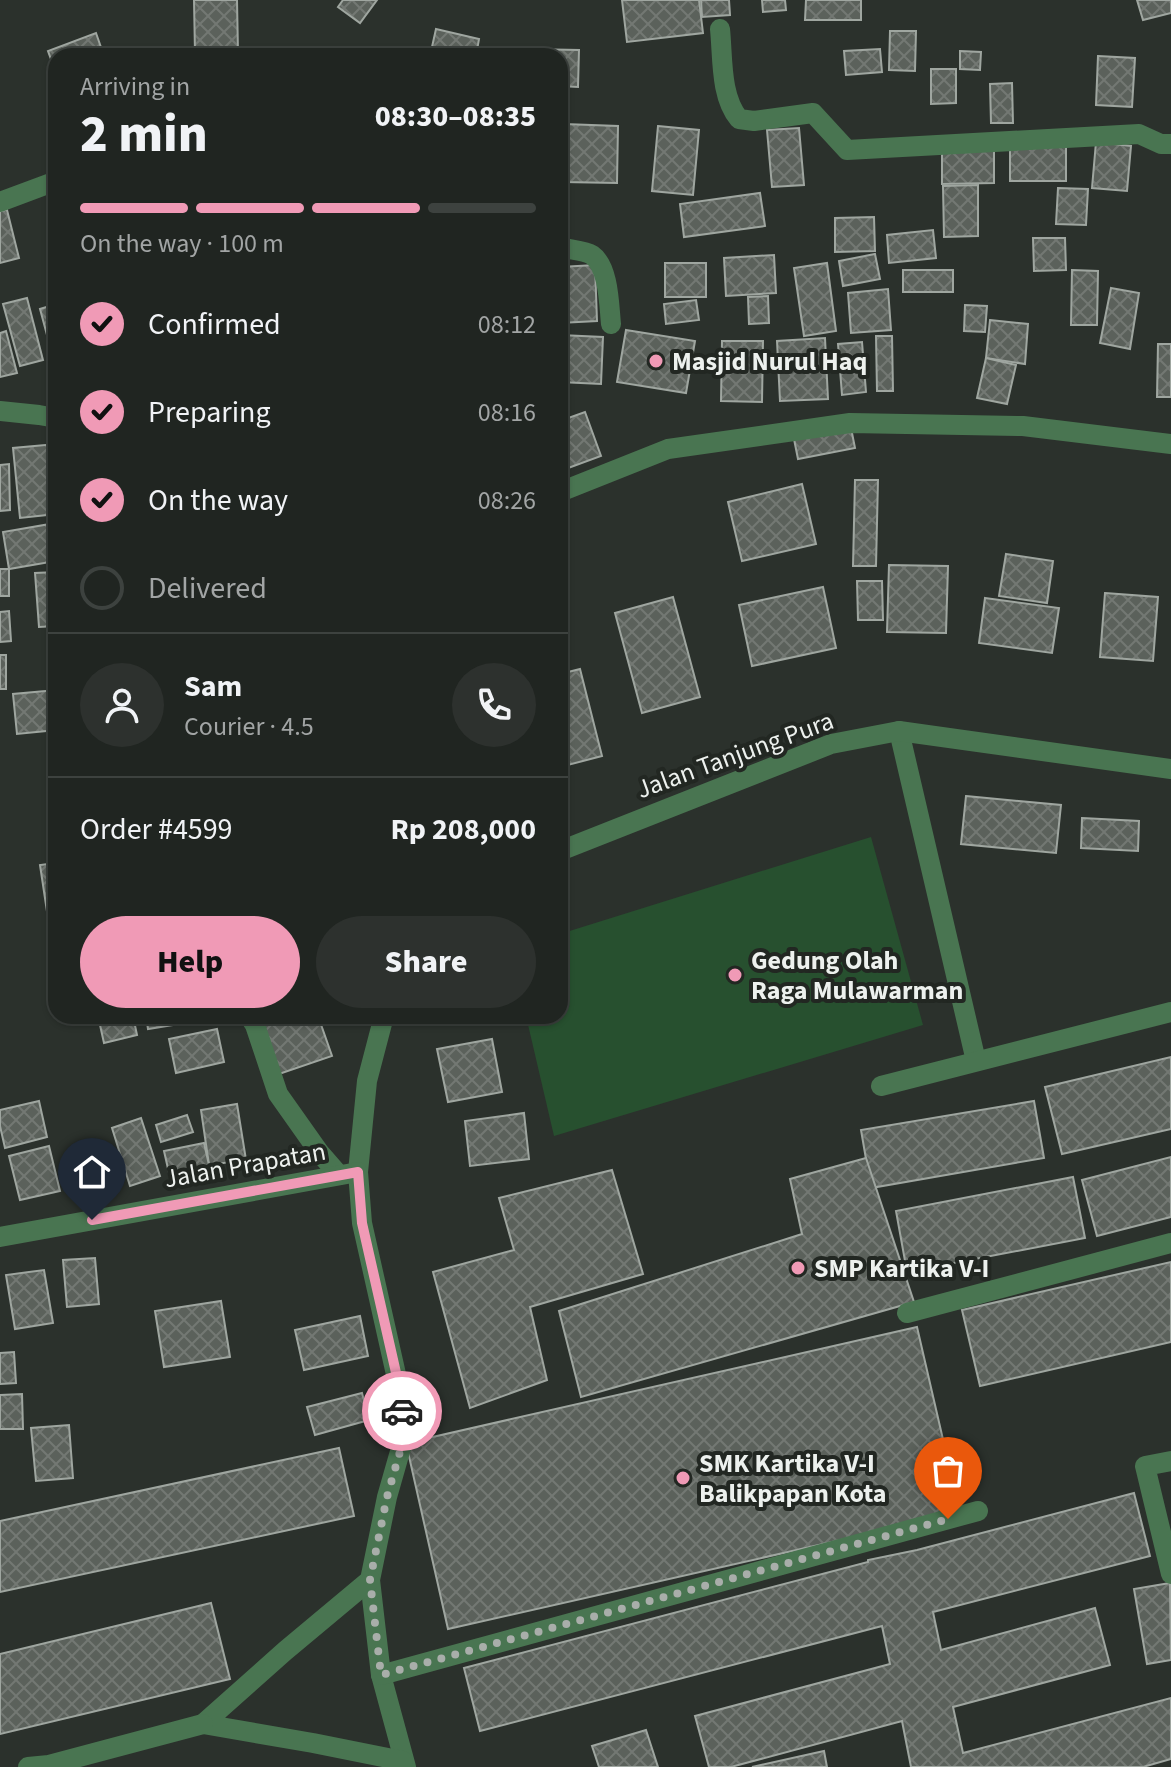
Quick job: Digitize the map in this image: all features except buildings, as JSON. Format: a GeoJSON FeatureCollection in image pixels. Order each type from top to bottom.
{"type":"FeatureCollection","features":[{"type":"Feature","properties":{"kind":"street"},"geometry":{"type":"LineString","coordinates":[[720,29],[726,95],[739,119],[754,121],[813,113],[847,150],[1139,134],[1161,144],[1171,144]]}},
{"type":"Feature","properties":{"kind":"street"},"geometry":{"type":"LineString","coordinates":[[0,202],[48,184]]}},
{"type":"Feature","properties":{"kind":"street"},"geometry":{"type":"LineString","coordinates":[[568,249],[592,255],[601,266],[611,324]]}},
{"type":"Feature","properties":{"kind":"street"},"geometry":{"type":"LineString","coordinates":[[0,411],[48,417]]}},
{"type":"Feature","properties":{"kind":"street"},"geometry":{"type":"LineString","coordinates":[[568,489],[668,449],[850,423],[1023,426],[1171,444]]}},
{"type":"Feature","properties":{"kind":"street"},"geometry":{"type":"LineString","coordinates":[[899,731],[976,1061]]}},
{"type":"Feature","properties":{"kind":"street","name":"Jalan Tanjung Pura"},"geometry":{"type":"LineString","coordinates":[[568,847],[831,744],[899,731],[1171,769]]}},
{"type":"Feature","properties":{"kind":"street"},"geometry":{"type":"LineString","coordinates":[[881,1086],[1171,1012]]}},
{"type":"Feature","properties":{"kind":"street"},"geometry":{"type":"LineString","coordinates":[[254,1024],[278,1094],[319,1152],[348,1173]]}},
{"type":"Feature","properties":{"kind":"street"},"geometry":{"type":"LineString","coordinates":[[28,1767],[49,1766],[203,1724],[313,1743],[405,1764],[381,1675],[370,1580],[387,1497],[403,1441],[402,1401],[348,1173],[382,1024]]}},
{"type":"Feature","properties":{"kind":"street","name":"Jalan Prapatan"},"geometry":{"type":"LineString","coordinates":[[0,1237],[348,1173]]}},
{"type":"Feature","properties":{"kind":"street"},"geometry":{"type":"LineString","coordinates":[[907,1313],[1171,1243]]}},
{"type":"Feature","properties":{"kind":"street"},"geometry":{"type":"LineString","coordinates":[[1171,1461],[1145,1466],[1171,1574]]}},
{"type":"Feature","properties":{"kind":"street"},"geometry":{"type":"LineString","coordinates":[[381,1675],[978,1511]]}},
{"type":"Feature","properties":{"kind":"street"},"geometry":{"type":"LineString","coordinates":[[203,1724],[370,1580]]}},
{"type":"Feature","properties":{"kind":"green space","name":"Gedung Olah Raga Mulawarman"},"geometry":{"type":"Polygon","coordinates":[[[871,837],[923,1025],[554,1136],[528,1024],[568,1024],[568,932],[871,837]]]}},
{"type":"Feature","properties":{"kind":"way so far"},"geometry":{"type":"LineString","coordinates":[[402,1411],[403,1441],[387,1497],[370,1580],[381,1675],[948,1519]]}},
{"type":"Feature","properties":{"kind":"place","name":"Masjid Nurul Haq"},"geometry":{"type":"Point","coordinates":[656,361]}},
{"type":"Feature","properties":{"kind":"place","name":"Gedung Olah Raga Mulawarman"},"geometry":{"type":"Point","coordinates":[735,975]}},
{"type":"Feature","properties":{"kind":"place","name":"SMP Kartika V-I"},"geometry":{"type":"Point","coordinates":[798,1268]}},
{"type":"Feature","properties":{"kind":"place","name":"SMK Kartika V-I Balikpapan Kota"},"geometry":{"type":"Point","coordinates":[683,1478]}},
{"type":"Feature","properties":{"kind":"route"},"geometry":{"type":"LineString","coordinates":[[92,1220],[358,1172],[362,1223],[402,1411]]}}]}
